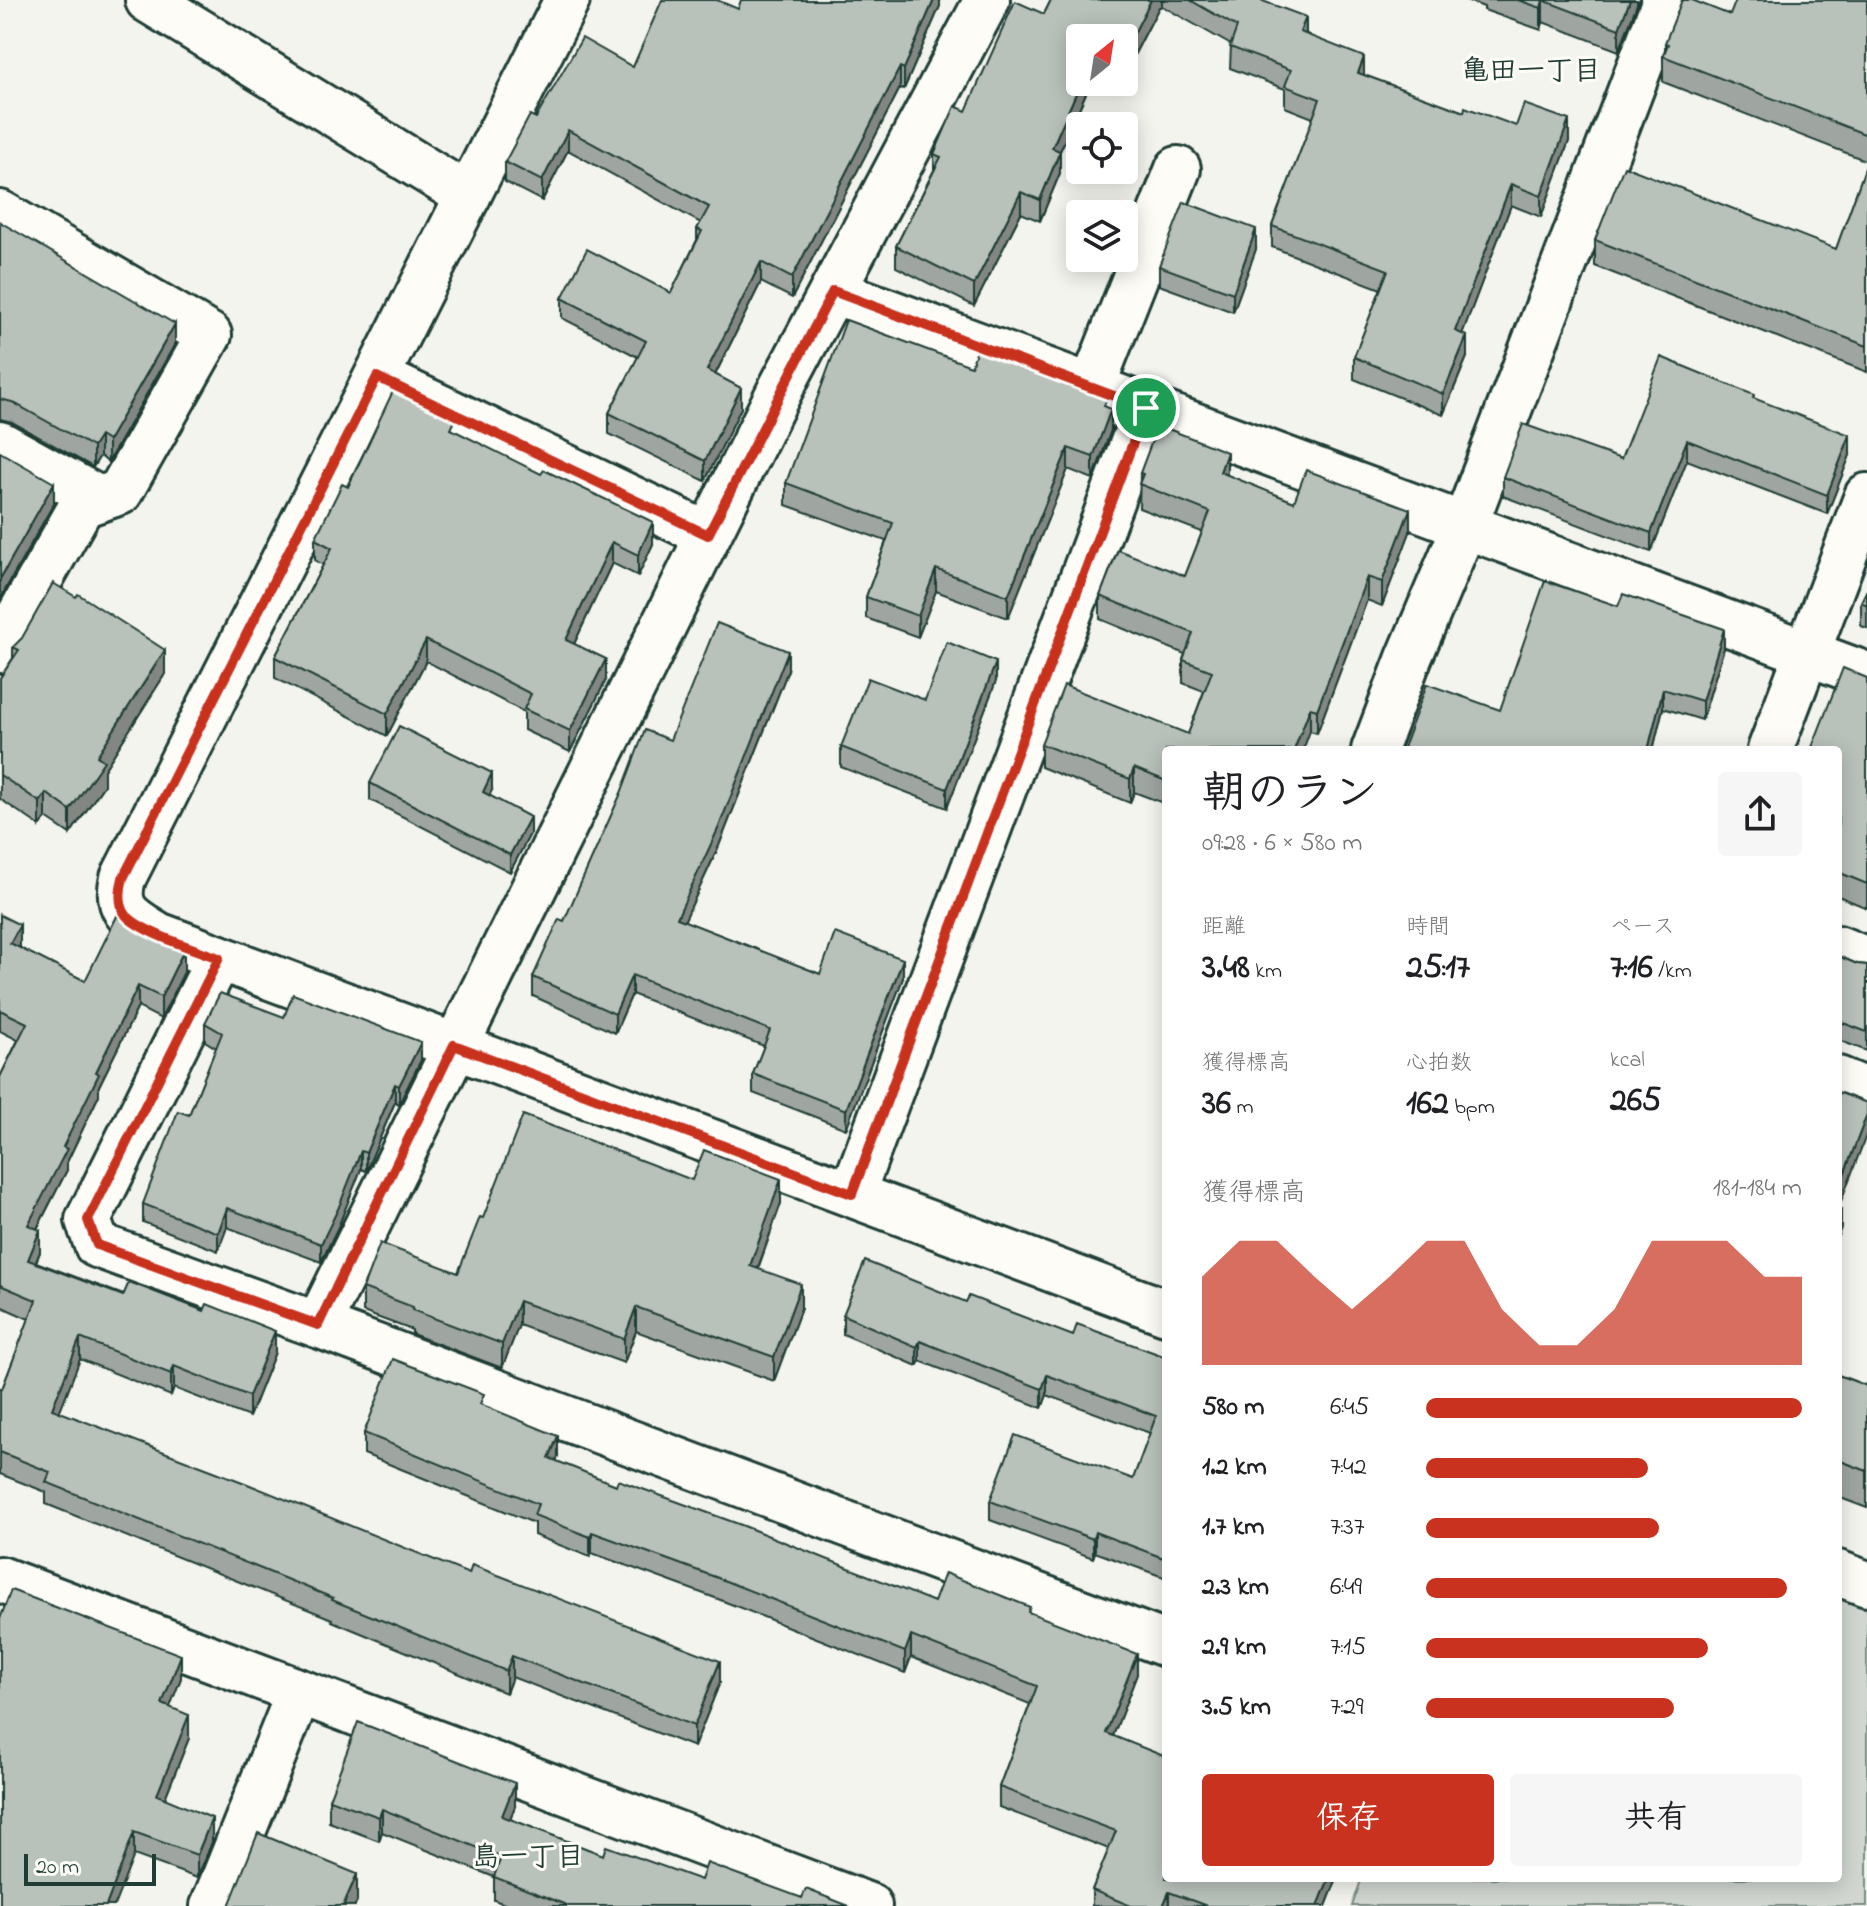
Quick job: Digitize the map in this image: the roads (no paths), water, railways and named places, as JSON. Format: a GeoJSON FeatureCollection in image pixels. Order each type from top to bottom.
{"type":"FeatureCollection","features":[{"type":"Feature","properties":{"kind":"street"},"geometry":{"type":"LineString","coordinates":[[567,0],[123,878],[119,893],[126,915],[158,935],[1162,1310]]}},
{"type":"Feature","properties":{"kind":"street"},"geometry":{"type":"LineString","coordinates":[[318,1325],[708,535],[987,0]]}},
{"type":"Feature","properties":{"kind":"street"},"geometry":{"type":"LineString","coordinates":[[1376,746],[1465,525],[1665,0]]}},
{"type":"Feature","properties":{"kind":"street"},"geometry":{"type":"LineString","coordinates":[[176,7],[468,196]]}},
{"type":"Feature","properties":{"kind":"street"},"geometry":{"type":"LineString","coordinates":[[1092,387],[1178,169]]}},
{"type":"Feature","properties":{"kind":"street"},"geometry":{"type":"LineString","coordinates":[[0,213],[209,335],[120,492],[82,505],[0,650]]}},
{"type":"Feature","properties":{"kind":"street"},"geometry":{"type":"LineString","coordinates":[[833,291],[1867,675]]}},
{"type":"Feature","properties":{"kind":"street"},"geometry":{"type":"LineString","coordinates":[[377,377],[708,535]]}},
{"type":"Feature","properties":{"kind":"street"},"geometry":{"type":"LineString","coordinates":[[852,1194],[1146,408]]}},
{"type":"Feature","properties":{"kind":"street"},"geometry":{"type":"LineString","coordinates":[[0,444],[99,499]]}},
{"type":"Feature","properties":{"kind":"street"},"geometry":{"type":"LineString","coordinates":[[1772,746],[1867,496]]}},
{"type":"Feature","properties":{"kind":"street"},"geometry":{"type":"LineString","coordinates":[[1842,950],[1867,960]]}},
{"type":"Feature","properties":{"kind":"street"},"geometry":{"type":"LineString","coordinates":[[219,958],[88,1220],[97,1245],[1162,1642]]}},
{"type":"Feature","properties":{"kind":"street"},"geometry":{"type":"LineString","coordinates":[[1842,1081],[1867,1091]]}},
{"type":"Feature","properties":{"kind":"street"},"geometry":{"type":"LineString","coordinates":[[1842,1575],[1867,1584]]}},
{"type":"Feature","properties":{"kind":"street"},"geometry":{"type":"LineString","coordinates":[[0,1579],[869,1906]]}},
{"type":"Feature","properties":{"kind":"street"},"geometry":{"type":"LineString","coordinates":[[213,1906],[299,1692]]}},
{"type":"Feature","properties":{"kind":"district","name":"亀田一丁目"},"geometry":{"type":"Point","coordinates":[1531,72]}},
{"type":"Feature","properties":{"kind":"district","name":"島一丁目"},"geometry":{"type":"Point","coordinates":[528,1858]}}]}
